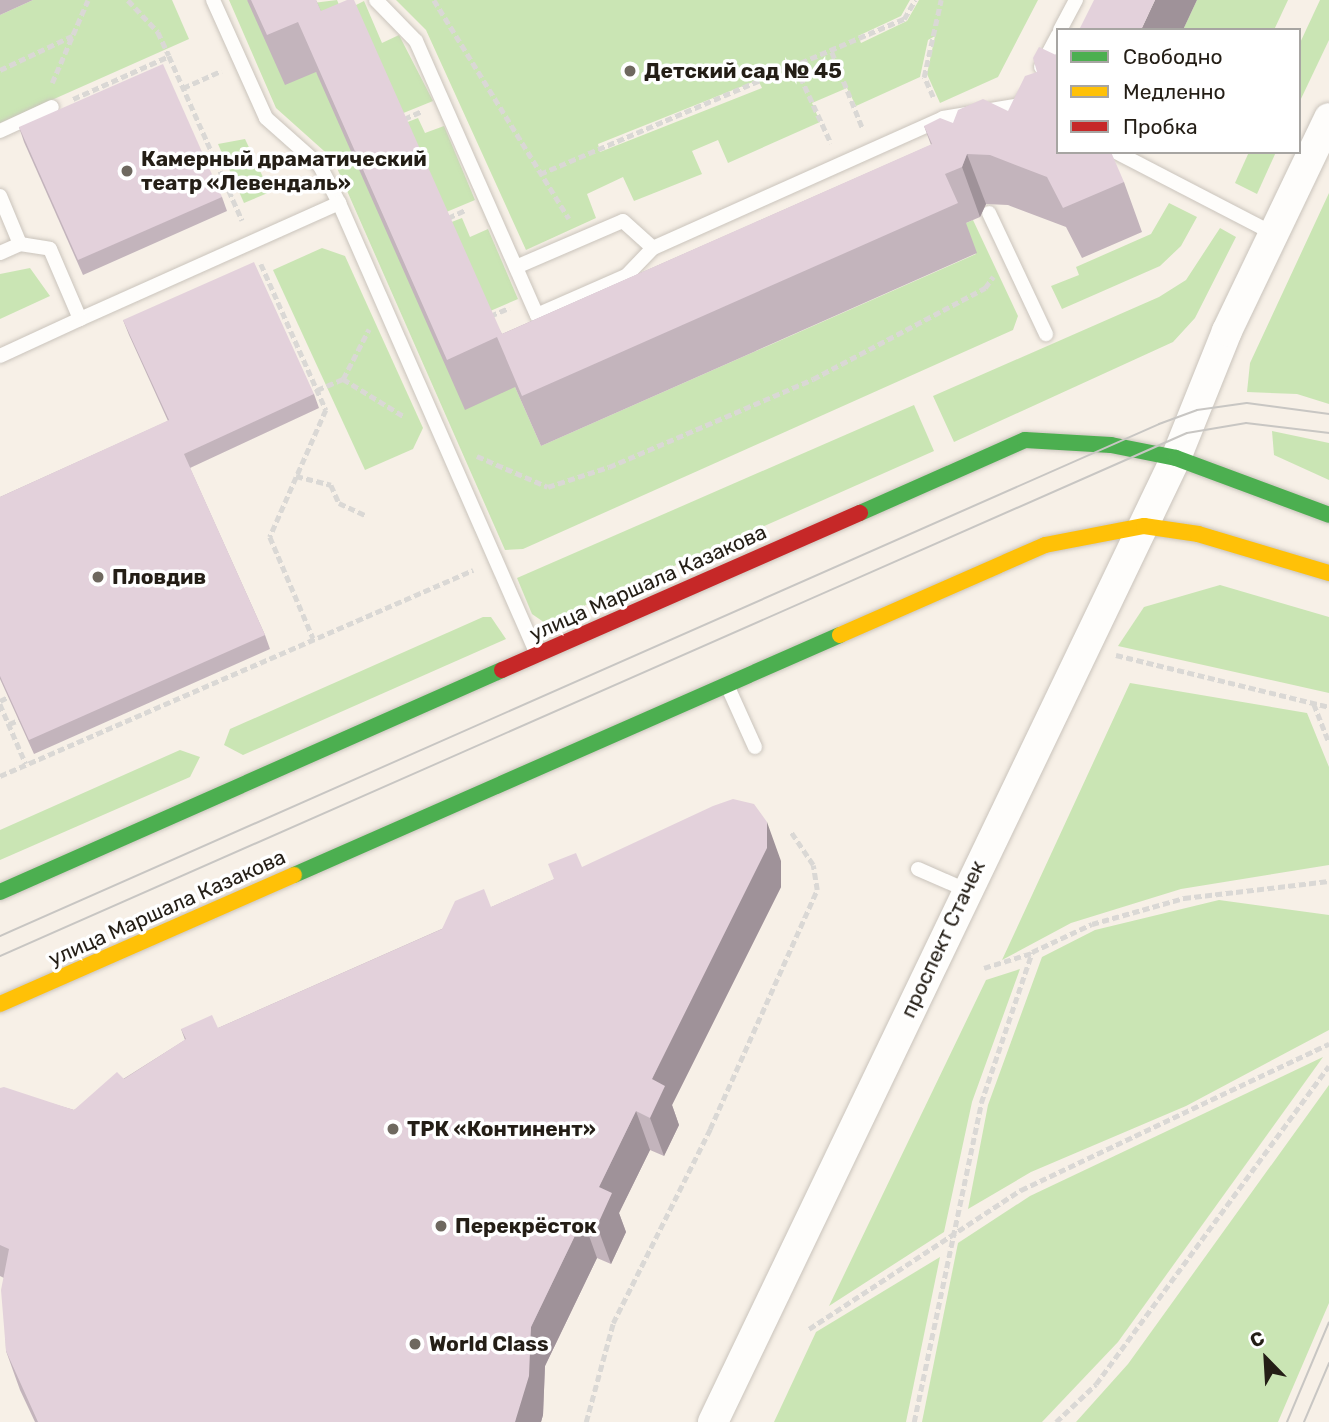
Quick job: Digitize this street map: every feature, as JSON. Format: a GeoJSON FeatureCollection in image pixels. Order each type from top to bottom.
{"type":"FeatureCollection","features":[{"type":"Feature","properties":{"kind":"street","name":"проспект Стачек"},"geometry":{"type":"LineString","coordinates":[[713,1422],[966,890],[1144,526],[1274,234],[1329,118]]}},
{"type":"Feature","properties":{"kind":"street","name":"улица Маршала Казакова"},"geometry":{"type":"LineString","coordinates":[[0,892],[1025,440],[1111,445],[1176,458],[1329,515]]}},
{"type":"Feature","properties":{"kind":"street","name":"улица Маршала Казакова"},"geometry":{"type":"LineString","coordinates":[[0,1004],[1045,545],[1144,526],[1198,534],[1329,573]]}},
{"type":"Feature","properties":{"kind":"lane"},"geometry":{"type":"LineString","coordinates":[[213,0],[266,118],[320,166],[339,203],[537,655]]}},
{"type":"Feature","properties":{"kind":"lane"},"geometry":{"type":"LineString","coordinates":[[376,0],[416,41],[537,315],[626,276],[653,248],[872,150],[946,124],[1021,105],[1036,112]]}},
{"type":"Feature","properties":{"kind":"lane"},"geometry":{"type":"LineString","coordinates":[[1061,28],[1076,0]]}},
{"type":"Feature","properties":{"kind":"lane"},"geometry":{"type":"LineString","coordinates":[[1021,105],[1056,39]]}},
{"type":"Feature","properties":{"kind":"lane"},"geometry":{"type":"LineString","coordinates":[[0,131],[52,108]]}},
{"type":"Feature","properties":{"kind":"lane"},"geometry":{"type":"LineString","coordinates":[[1120,154],[1274,234]]}},
{"type":"Feature","properties":{"kind":"lane"},"geometry":{"type":"LineString","coordinates":[[0,196],[20,244]]}},
{"type":"Feature","properties":{"kind":"lane"},"geometry":{"type":"LineString","coordinates":[[0,356],[339,203]]}},
{"type":"Feature","properties":{"kind":"lane"},"geometry":{"type":"LineString","coordinates":[[989,213],[1046,334]]}},
{"type":"Feature","properties":{"kind":"lane"},"geometry":{"type":"LineString","coordinates":[[516,267],[623,221],[653,248]]}},
{"type":"Feature","properties":{"kind":"lane"},"geometry":{"type":"LineString","coordinates":[[0,253],[20,244],[50,249],[80,319]]}},
{"type":"Feature","properties":{"kind":"lane"},"geometry":{"type":"LineString","coordinates":[[726,684],[755,747]]}},
{"type":"Feature","properties":{"kind":"lane"},"geometry":{"type":"LineString","coordinates":[[918,869],[966,890]]}},
{"type":"Feature","properties":{"kind":"path"},"geometry":{"type":"LineString","coordinates":[[52,108],[73,35],[88,0]]}},
{"type":"Feature","properties":{"kind":"path"},"geometry":{"type":"LineString","coordinates":[[128,0],[158,32],[238,213]]}},
{"type":"Feature","properties":{"kind":"path"},"geometry":{"type":"LineString","coordinates":[[434,0],[580,239]]}},
{"type":"Feature","properties":{"kind":"path"},"geometry":{"type":"LineString","coordinates":[[540,174],[796,68],[904,19],[915,0]]}},
{"type":"Feature","properties":{"kind":"path"},"geometry":{"type":"LineString","coordinates":[[941,0],[924,77],[946,124]]}},
{"type":"Feature","properties":{"kind":"path"},"geometry":{"type":"LineString","coordinates":[[0,70],[73,35]]}},
{"type":"Feature","properties":{"kind":"path"},"geometry":{"type":"LineString","coordinates":[[832,52],[872,150]]}},
{"type":"Feature","properties":{"kind":"path"},"geometry":{"type":"LineString","coordinates":[[52,108],[169,56]]}},
{"type":"Feature","properties":{"kind":"path"},"geometry":{"type":"LineString","coordinates":[[796,68],[839,165]]}},
{"type":"Feature","properties":{"kind":"path"},"geometry":{"type":"LineString","coordinates":[[183,88],[201,80]]}},
{"type":"Feature","properties":{"kind":"path"},"geometry":{"type":"LineString","coordinates":[[343,379],[442,441],[548,487],[609,467],[813,379],[890,333],[985,288],[1009,253]]}},
{"type":"Feature","properties":{"kind":"path"},"geometry":{"type":"LineString","coordinates":[[262,267],[326,410],[270,537],[313,638]]}},
{"type":"Feature","properties":{"kind":"path"},"geometry":{"type":"LineString","coordinates":[[317,390],[343,379],[383,304]]}},
{"type":"Feature","properties":{"kind":"path"},"geometry":{"type":"LineString","coordinates":[[296,476],[331,485],[339,503],[367,516]]}},
{"type":"Feature","properties":{"kind":"path"},"geometry":{"type":"LineString","coordinates":[[1,774],[27,765],[469,569],[504,579]]}},
{"type":"Feature","properties":{"kind":"path"},"geometry":{"type":"LineString","coordinates":[[1121,657],[1329,707]]}},
{"type":"Feature","properties":{"kind":"path"},"geometry":{"type":"LineString","coordinates":[[9,697],[0,703],[27,765]]}},
{"type":"Feature","properties":{"kind":"path"},"geometry":{"type":"LineString","coordinates":[[1314,704],[1329,742]]}},
{"type":"Feature","properties":{"kind":"path"},"geometry":{"type":"LineString","coordinates":[[9,724],[19,720]]}},
{"type":"Feature","properties":{"kind":"path"},"geometry":{"type":"LineString","coordinates":[[586,1422],[613,1323],[710,1129],[817,890],[813,865],[791,832]]}},
{"type":"Feature","properties":{"kind":"path"},"geometry":{"type":"LineString","coordinates":[[984,968],[1032,953],[1092,925],[1184,898],[1329,881]]}},
{"type":"Feature","properties":{"kind":"path"},"geometry":{"type":"LineString","coordinates":[[914,1422],[981,1103],[1032,953]]}},
{"type":"Feature","properties":{"kind":"path"},"geometry":{"type":"LineString","coordinates":[[809,1329],[951,1239],[1021,1190],[1329,1044]]}},
{"type":"Feature","properties":{"kind":"path"},"geometry":{"type":"LineString","coordinates":[[1056,1422],[1120,1352],[1329,1066]]}},
{"type":"Feature","properties":{"kind":"green space"},"geometry":{"type":"Polygon","coordinates":[[[33,0],[172,0],[189,39],[0,123],[0,15],[33,0]]]}},
{"type":"Feature","properties":{"kind":"green space"},"geometry":{"type":"Polygon","coordinates":[[[229,0],[247,0],[316,72],[515,387],[541,446],[976,254],[964,224],[973,220],[1018,316],[1013,330],[523,549],[505,550],[333,159],[276,108],[229,0]]]}},
{"type":"Feature","properties":{"kind":"green space"},"geometry":{"type":"Polygon","coordinates":[[[337,0],[342,12],[364,1],[382,43],[399,35],[433,101],[401,114],[339,61],[313,3],[337,0]]]}},
{"type":"Feature","properties":{"kind":"green space"},"geometry":{"type":"Polygon","coordinates":[[[396,0],[910,0],[901,16],[858,36],[861,43],[907,21],[919,0],[1038,0],[998,77],[940,103],[927,74],[935,36],[928,40],[920,77],[856,106],[847,88],[812,103],[820,122],[728,163],[718,140],[692,151],[702,174],[634,201],[623,177],[587,194],[596,218],[526,250],[426,30],[396,0]],[[758,80],[598,144],[600,152],[762,88],[758,80]]]}},
{"type":"Feature","properties":{"kind":"green space"},"geometry":{"type":"Polygon","coordinates":[[[1197,0],[1288,0],[1275,28],[1184,28],[1197,0]]]}},
{"type":"Feature","properties":{"kind":"green space"},"geometry":{"type":"Polygon","coordinates":[[[1320,0],[1329,0],[1329,40],[1301,99],[1301,41],[1320,0]]]}},
{"type":"Feature","properties":{"kind":"green space"},"geometry":{"type":"Polygon","coordinates":[[[418,118],[425,133],[444,126],[475,200],[444,213],[405,123],[418,118]]]}},
{"type":"Feature","properties":{"kind":"green space"},"geometry":{"type":"Polygon","coordinates":[[[245,139],[270,192],[244,203],[218,144],[245,139]]]}},
{"type":"Feature","properties":{"kind":"green space"},"geometry":{"type":"Polygon","coordinates":[[[1248,154],[1275,154],[1257,194],[1235,183],[1248,154]]]}},
{"type":"Feature","properties":{"kind":"green space"},"geometry":{"type":"Polygon","coordinates":[[[1329,193],[1329,404],[1297,394],[1247,392],[1250,363],[1329,193]]]}},
{"type":"Feature","properties":{"kind":"green space"},"geometry":{"type":"Polygon","coordinates":[[[1169,203],[1197,217],[1181,246],[1160,266],[1062,309],[1051,286],[1079,275],[1076,267],[1151,234],[1169,203]]]}},
{"type":"Feature","properties":{"kind":"green space"},"geometry":{"type":"Polygon","coordinates":[[[462,218],[470,237],[488,229],[518,299],[488,312],[449,223],[462,218]]]}},
{"type":"Feature","properties":{"kind":"green space"},"geometry":{"type":"Polygon","coordinates":[[[1220,228],[1236,237],[1195,318],[1173,342],[954,442],[933,396],[1159,297],[1186,280],[1220,228]]]}},
{"type":"Feature","properties":{"kind":"green space"},"geometry":{"type":"Polygon","coordinates":[[[322,248],[345,256],[423,428],[413,449],[365,470],[273,270],[322,248]]]}},
{"type":"Feature","properties":{"kind":"green space"},"geometry":{"type":"Polygon","coordinates":[[[30,268],[50,296],[0,319],[0,274],[30,268]]]}},
{"type":"Feature","properties":{"kind":"green space"},"geometry":{"type":"Polygon","coordinates":[[[914,405],[934,451],[545,623],[532,614],[517,578],[914,405]]]}},
{"type":"Feature","properties":{"kind":"green space"},"geometry":{"type":"Polygon","coordinates":[[[1272,431],[1329,443],[1329,480],[1274,455],[1272,431]]]}},
{"type":"Feature","properties":{"kind":"green space"},"geometry":{"type":"Polygon","coordinates":[[[1220,585],[1329,617],[1329,693],[1118,646],[1144,607],[1220,585]]]}},
{"type":"Feature","properties":{"kind":"green space"},"geometry":{"type":"Polygon","coordinates":[[[483,617],[491,617],[506,639],[243,755],[224,745],[230,729],[483,617]]]}},
{"type":"Feature","properties":{"kind":"green space"},"geometry":{"type":"Polygon","coordinates":[[[1130,683],[1307,713],[1329,767],[1329,865],[1181,889],[1071,923],[1002,960],[1130,683]]]}},
{"type":"Feature","properties":{"kind":"green space"},"geometry":{"type":"Polygon","coordinates":[[[180,750],[200,757],[190,777],[0,860],[0,830],[180,750]]]}},
{"type":"Feature","properties":{"kind":"green space"},"geometry":{"type":"Polygon","coordinates":[[[1219,900],[1329,915],[1329,1030],[1186,1106],[1031,1172],[968,1209],[988,1105],[1042,957],[1095,930],[1219,900]]]}},
{"type":"Feature","properties":{"kind":"green space"},"geometry":{"type":"Polygon","coordinates":[[[1020,969],[972,1102],[944,1232],[829,1306],[986,980],[1020,969]]]}},
{"type":"Feature","properties":{"kind":"green space"},"geometry":{"type":"Polygon","coordinates":[[[1323,1057],[1118,1342],[1042,1422],[922,1422],[958,1243],[1030,1196],[1323,1057]]]}},
{"type":"Feature","properties":{"kind":"green space"},"geometry":{"type":"Polygon","coordinates":[[[1329,1085],[1329,1303],[1278,1422],[1076,1422],[1128,1364],[1329,1085]]]}},
{"type":"Feature","properties":{"kind":"green space"},"geometry":{"type":"Polygon","coordinates":[[[940,1257],[906,1422],[774,1422],[816,1332],[940,1257]]]}},
{"type":"Feature","properties":{"kind":"building"},"geometry":{"type":"Polygon","coordinates":[[[251,0],[316,0],[321,11],[347,0],[354,0],[502,334],[932,144],[924,126],[940,118],[953,123],[958,110],[983,99],[1008,111],[1025,76],[1037,72],[1033,58],[1039,47],[1056,55],[1056,154],[1112,154],[1124,182],[1063,208],[1047,177],[990,155],[967,154],[962,167],[945,174],[958,203],[522,396],[497,337],[447,360],[298,22],[267,35],[251,0]]]}},
{"type":"Feature","properties":{"kind":"building"},"geometry":{"type":"Polygon","coordinates":[[[1094,0],[1155,0],[1142,28],[1080,28],[1094,0]]]}},
{"type":"Feature","properties":{"kind":"building"},"geometry":{"type":"Polygon","coordinates":[[[163,64],[222,197],[78,260],[19,127],[163,64]]]}},
{"type":"Feature","properties":{"kind":"building"},"geometry":{"type":"Polygon","coordinates":[[[254,262],[314,394],[184,454],[265,635],[29,740],[0,676],[0,497],[169,420],[123,320],[254,262]]]}},
{"type":"Feature","properties":{"kind":"building","name":"ТРК «Континент»"},"geometry":{"type":"Polygon","coordinates":[[[733,799],[754,804],[767,822],[767,848],[652,1079],[665,1086],[650,1118],[636,1111],[599,1187],[612,1193],[597,1226],[583,1219],[531,1327],[529,1376],[515,1422],[38,1422],[6,1351],[1,1290],[9,1249],[0,1245],[0,1088],[74,1110],[117,1072],[124,1079],[186,1039],[181,1029],[212,1015],[218,1028],[442,929],[455,901],[484,889],[491,907],[554,879],[548,864],[576,853],[582,867],[733,799]]]}},
{"type":"Feature","properties":{"kind":"tram line"},"geometry":{"type":"LineString","coordinates":[[0,936],[1159,424],[1197,410],[1247,403],[1329,414]]}},
{"type":"Feature","properties":{"kind":"tram line"},"geometry":{"type":"LineString","coordinates":[[0,956],[1187,433],[1246,423],[1329,433]]}},
{"type":"Feature","properties":{"kind":"tram line"},"geometry":{"type":"LineString","coordinates":[[1287,1422],[1329,1322]]}},
{"type":"Feature","properties":{"kind":"tram line"},"geometry":{"type":"LineString","coordinates":[[1304,1422],[1329,1363]]}},
{"type":"Feature","properties":{"kind":"traffic: fast"},"geometry":{"type":"LineString","coordinates":[[860,513],[1025,440],[1111,445],[1176,458],[1329,515]]}},
{"type":"Feature","properties":{"kind":"traffic: fast"},"geometry":{"type":"LineString","coordinates":[[294,875],[840,635]]}},
{"type":"Feature","properties":{"kind":"traffic: fast"},"geometry":{"type":"LineString","coordinates":[[0,892],[502,670]]}},
{"type":"Feature","properties":{"kind":"traffic: slow"},"geometry":{"type":"LineString","coordinates":[[840,635],[1045,545],[1144,526],[1198,534],[1329,573]]}},
{"type":"Feature","properties":{"kind":"traffic: slow"},"geometry":{"type":"LineString","coordinates":[[0,1004],[294,875]]}},
{"type":"Feature","properties":{"kind":"traffic: jam"},"geometry":{"type":"LineString","coordinates":[[502,670],[860,513]]}},
{"type":"Feature","properties":{"kind":"place","name":"Детский сад № 45"},"geometry":{"type":"Point","coordinates":[630,71]}},
{"type":"Feature","properties":{"kind":"place","name":"Камерный драматический театр «Левендаль»"},"geometry":{"type":"Point","coordinates":[127,171]}},
{"type":"Feature","properties":{"kind":"place","name":"Пловдив"},"geometry":{"type":"Point","coordinates":[98,577]}},
{"type":"Feature","properties":{"kind":"place","name":"ТРК «Континент»"},"geometry":{"type":"Point","coordinates":[393,1129]}},
{"type":"Feature","properties":{"kind":"place","name":"Перекрёсток"},"geometry":{"type":"Point","coordinates":[441,1226]}},
{"type":"Feature","properties":{"kind":"place","name":"World Class"},"geometry":{"type":"Point","coordinates":[415,1344]}}]}
